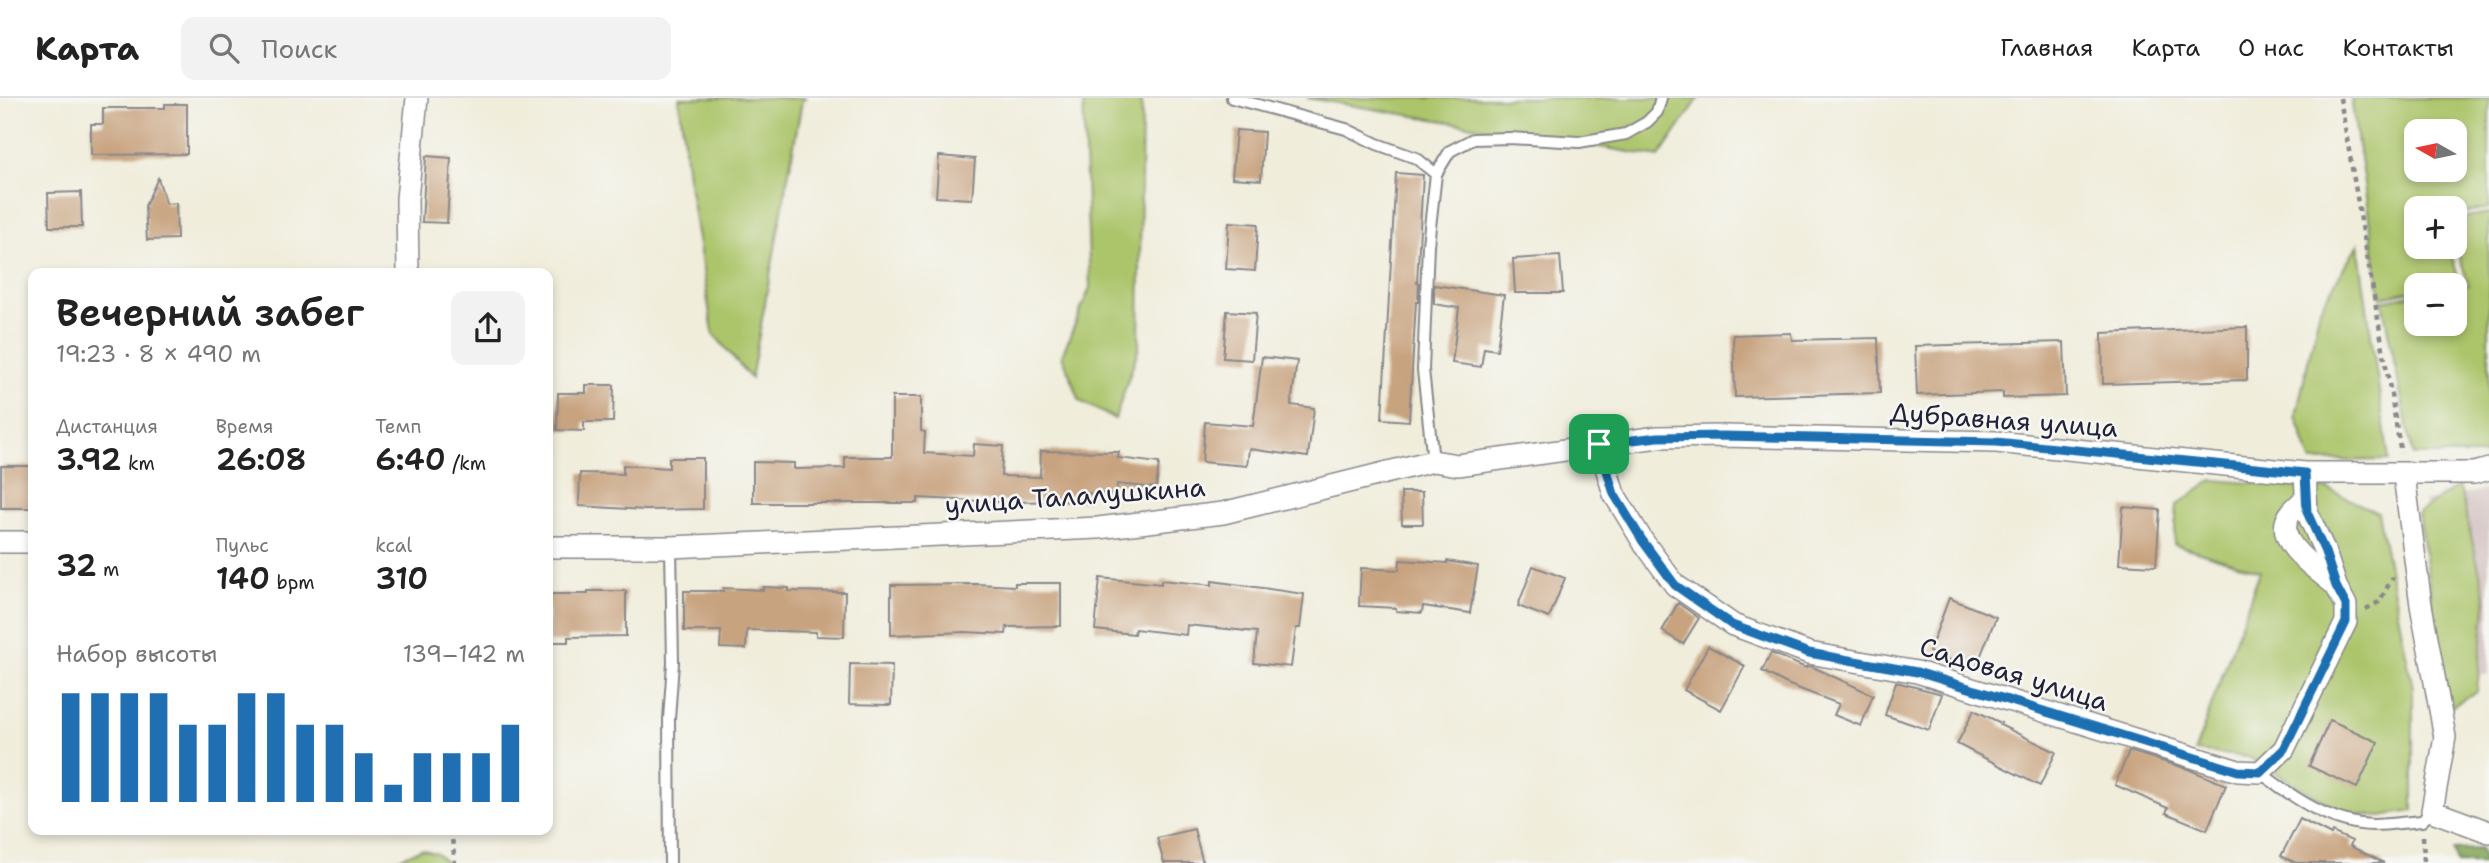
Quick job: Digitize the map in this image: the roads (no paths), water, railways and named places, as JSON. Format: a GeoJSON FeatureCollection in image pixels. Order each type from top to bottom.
{"type":"FeatureCollection","features":[{"type":"Feature","properties":{"kind":"street"},"geometry":{"type":"LineString","coordinates":[[408,268],[407,199],[416,98]]}},
{"type":"Feature","properties":{"kind":"street","name":"Дубравная улица"},"geometry":{"type":"LineString","coordinates":[[1599,444],[1658,437],[1724,436],[1996,442],[2305,473],[2474,473],[2489,469]]}},
{"type":"Feature","properties":{"kind":"street","name":"улица Талалушкина"},"geometry":{"type":"LineString","coordinates":[[553,547],[671,547],[1098,528],[1223,513],[1433,461],[1458,465],[1599,444]]}},
{"type":"Feature","properties":{"kind":"street","name":"Садовая улица"},"geometry":{"type":"LineString","coordinates":[[1599,444],[1614,494],[1642,540],[1675,585],[1732,625],[1809,653],[1917,672],[2238,771],[2260,772]]}},
{"type":"Feature","properties":{"kind":"street"},"geometry":{"type":"LineString","coordinates":[[2260,772],[2284,749],[2346,622],[2346,605],[2307,512],[2305,473]]}},
{"type":"Feature","properties":{"kind":"street"},"geometry":{"type":"LineString","coordinates":[[2404,474],[2421,606],[2445,737],[2427,816],[2489,832]]}},
{"type":"Feature","properties":{"kind":"street"},"geometry":{"type":"LineString","coordinates":[[2306,498],[2289,516],[2285,530],[2288,542],[2336,586]]}},
{"type":"Feature","properties":{"kind":"street"},"geometry":{"type":"LineString","coordinates":[[0,542],[28,542]]}},
{"type":"Feature","properties":{"kind":"lane"},"geometry":{"type":"LineString","coordinates":[[1232,98],[1346,129],[1416,158],[1436,174]]}},
{"type":"Feature","properties":{"kind":"lane"},"geometry":{"type":"LineString","coordinates":[[1433,461],[1423,370],[1428,245],[1436,174],[1450,151],[1473,139],[1579,142],[1626,134],[1647,122],[1657,111],[1661,98]]}},
{"type":"Feature","properties":{"kind":"lane"},"geometry":{"type":"LineString","coordinates":[[670,863],[669,719],[673,663],[671,547]]}},
{"type":"Feature","properties":{"kind":"lane"},"geometry":{"type":"LineString","coordinates":[[2260,772],[2292,797],[2336,817],[2371,825],[2427,816]]}}]}
